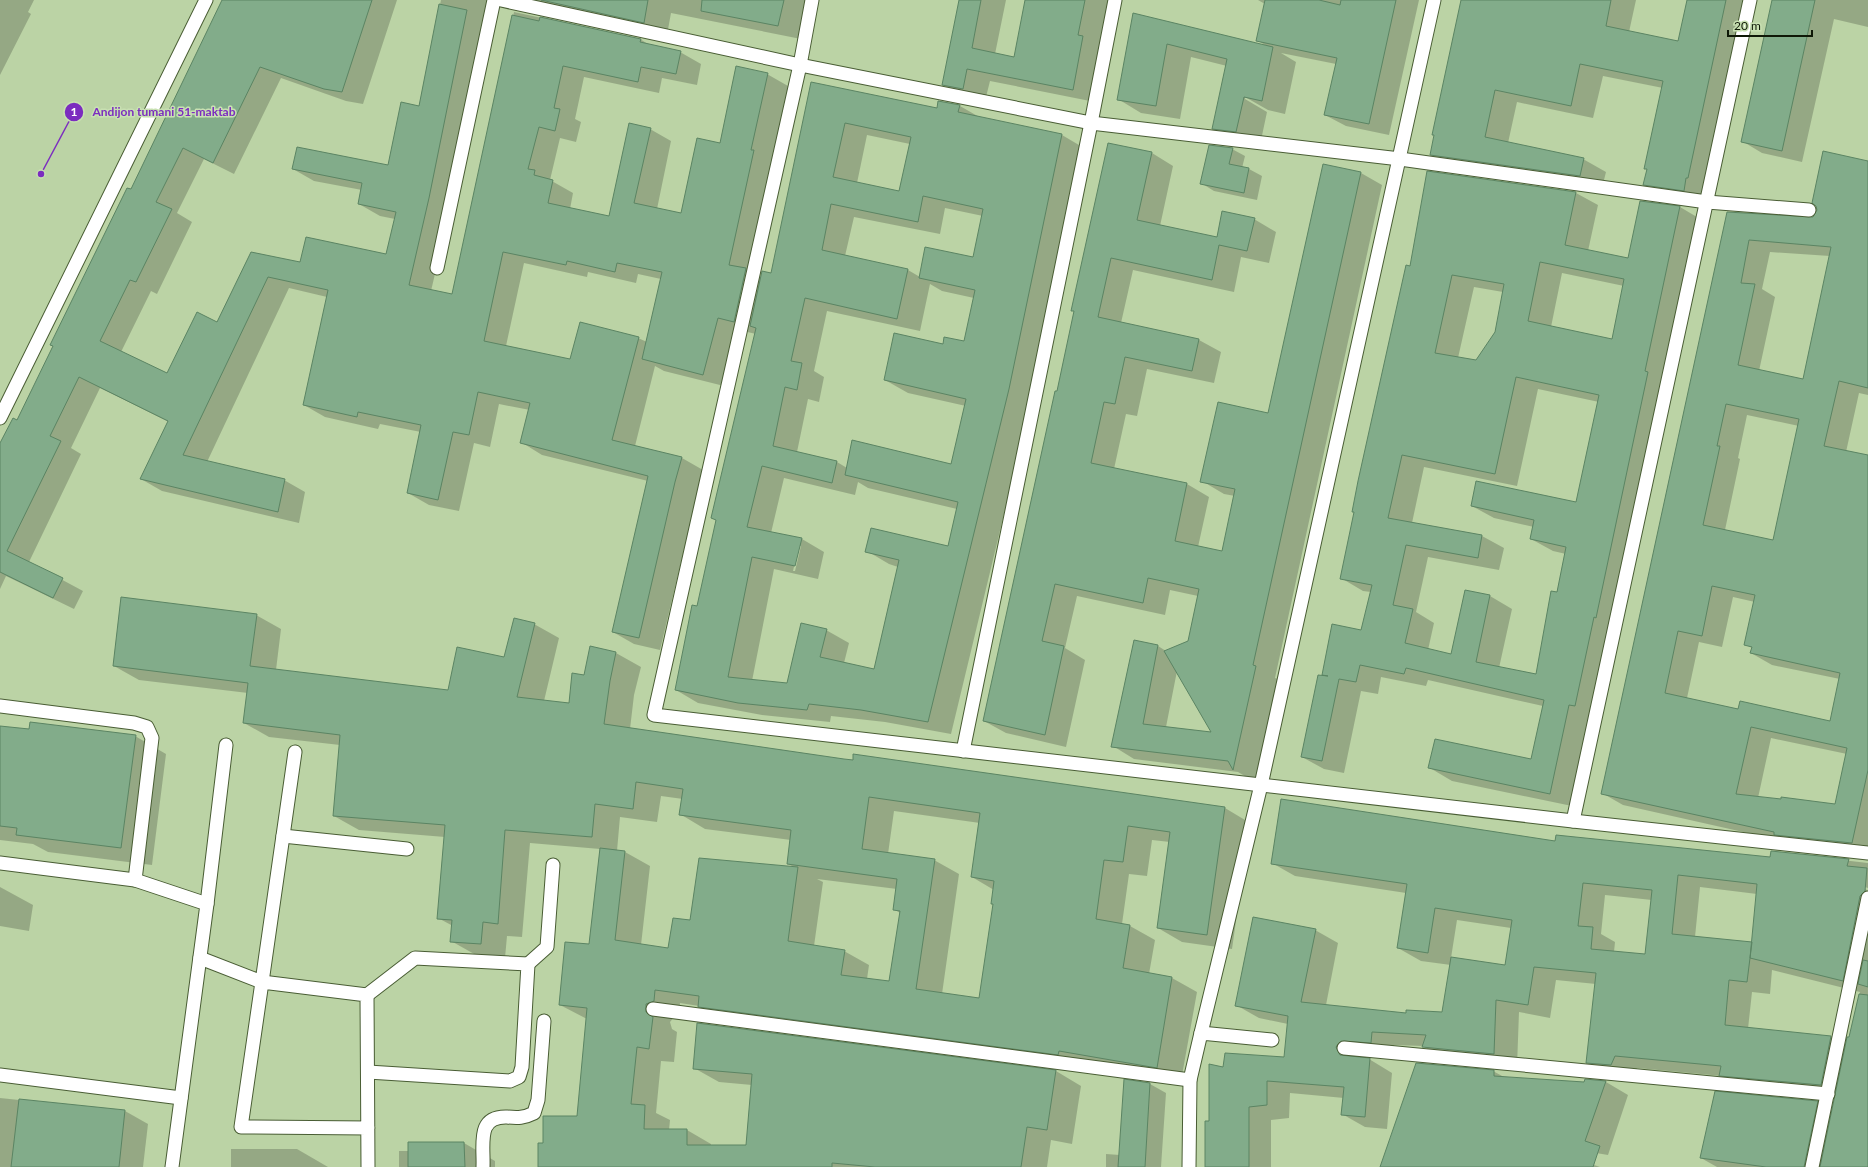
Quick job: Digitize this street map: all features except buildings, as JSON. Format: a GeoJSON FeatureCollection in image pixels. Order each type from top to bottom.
{"type":"FeatureCollection","features":[{"type":"Feature","properties":{"kind":"lane"},"geometry":{"type":"LineString","coordinates":[[0,418],[206,0]]}},
{"type":"Feature","properties":{"kind":"lane"},"geometry":{"type":"LineString","coordinates":[[437,268],[494,0]]}},
{"type":"Feature","properties":{"kind":"lane"},"geometry":{"type":"LineString","coordinates":[[501,0],[800,65],[1092,123],[1400,159],[1707,202],[1809,210]]}},
{"type":"Feature","properties":{"kind":"lane"},"geometry":{"type":"LineString","coordinates":[[812,0],[800,65],[654,715],[1573,821],[1868,853]]}},
{"type":"Feature","properties":{"kind":"lane"},"geometry":{"type":"LineString","coordinates":[[963,751],[1092,123],[1115,0]]}},
{"type":"Feature","properties":{"kind":"lane"},"geometry":{"type":"LineString","coordinates":[[1189,1167],[1190,1080],[1261,785],[1434,0]]}},
{"type":"Feature","properties":{"kind":"lane"},"geometry":{"type":"LineString","coordinates":[[1573,821],[1750,0]]}},
{"type":"Feature","properties":{"kind":"lane"},"geometry":{"type":"LineString","coordinates":[[0,706],[134,723],[147,727],[152,738],[135,880]]}},
{"type":"Feature","properties":{"kind":"lane"},"geometry":{"type":"LineString","coordinates":[[172,1167],[207,904],[226,745]]}},
{"type":"Feature","properties":{"kind":"lane"},"geometry":{"type":"LineString","coordinates":[[295,752],[240,1127],[368,1128]]}},
{"type":"Feature","properties":{"kind":"lane"},"geometry":{"type":"LineString","coordinates":[[283,836],[407,849]]}},
{"type":"Feature","properties":{"kind":"lane"},"geometry":{"type":"LineString","coordinates":[[0,863],[135,880],[207,904]]}},
{"type":"Feature","properties":{"kind":"lane"},"geometry":{"type":"LineString","coordinates":[[368,1072],[510,1081],[519,1077],[522,1067],[528,964],[547,947],[553,865]]}},
{"type":"Feature","properties":{"kind":"lane"},"geometry":{"type":"LineString","coordinates":[[1812,1167],[1868,898]]}},
{"type":"Feature","properties":{"kind":"lane"},"geometry":{"type":"LineString","coordinates":[[200,958],[262,982],[367,995],[415,958],[528,964]]}},
{"type":"Feature","properties":{"kind":"lane"},"geometry":{"type":"LineString","coordinates":[[367,995],[368,1167]]}},
{"type":"Feature","properties":{"kind":"lane"},"geometry":{"type":"LineString","coordinates":[[653,1009],[1190,1080]]}},
{"type":"Feature","properties":{"kind":"lane"},"geometry":{"type":"LineString","coordinates":[[484,1167],[484,1130],[488,1122],[495,1117],[524,1118],[534,1113],[538,1100],[544,1021]]}},
{"type":"Feature","properties":{"kind":"lane"},"geometry":{"type":"LineString","coordinates":[[1201,1033],[1272,1040]]}},
{"type":"Feature","properties":{"kind":"lane"},"geometry":{"type":"LineString","coordinates":[[1344,1048],[1828,1094]]}},
{"type":"Feature","properties":{"kind":"lane"},"geometry":{"type":"LineString","coordinates":[[0,1075],[181,1098]]}},
{"type":"Feature","properties":{"kind":"place","name":"Andijon tumani 51-maktab"},"geometry":{"type":"Point","coordinates":[41,174]}}]}
